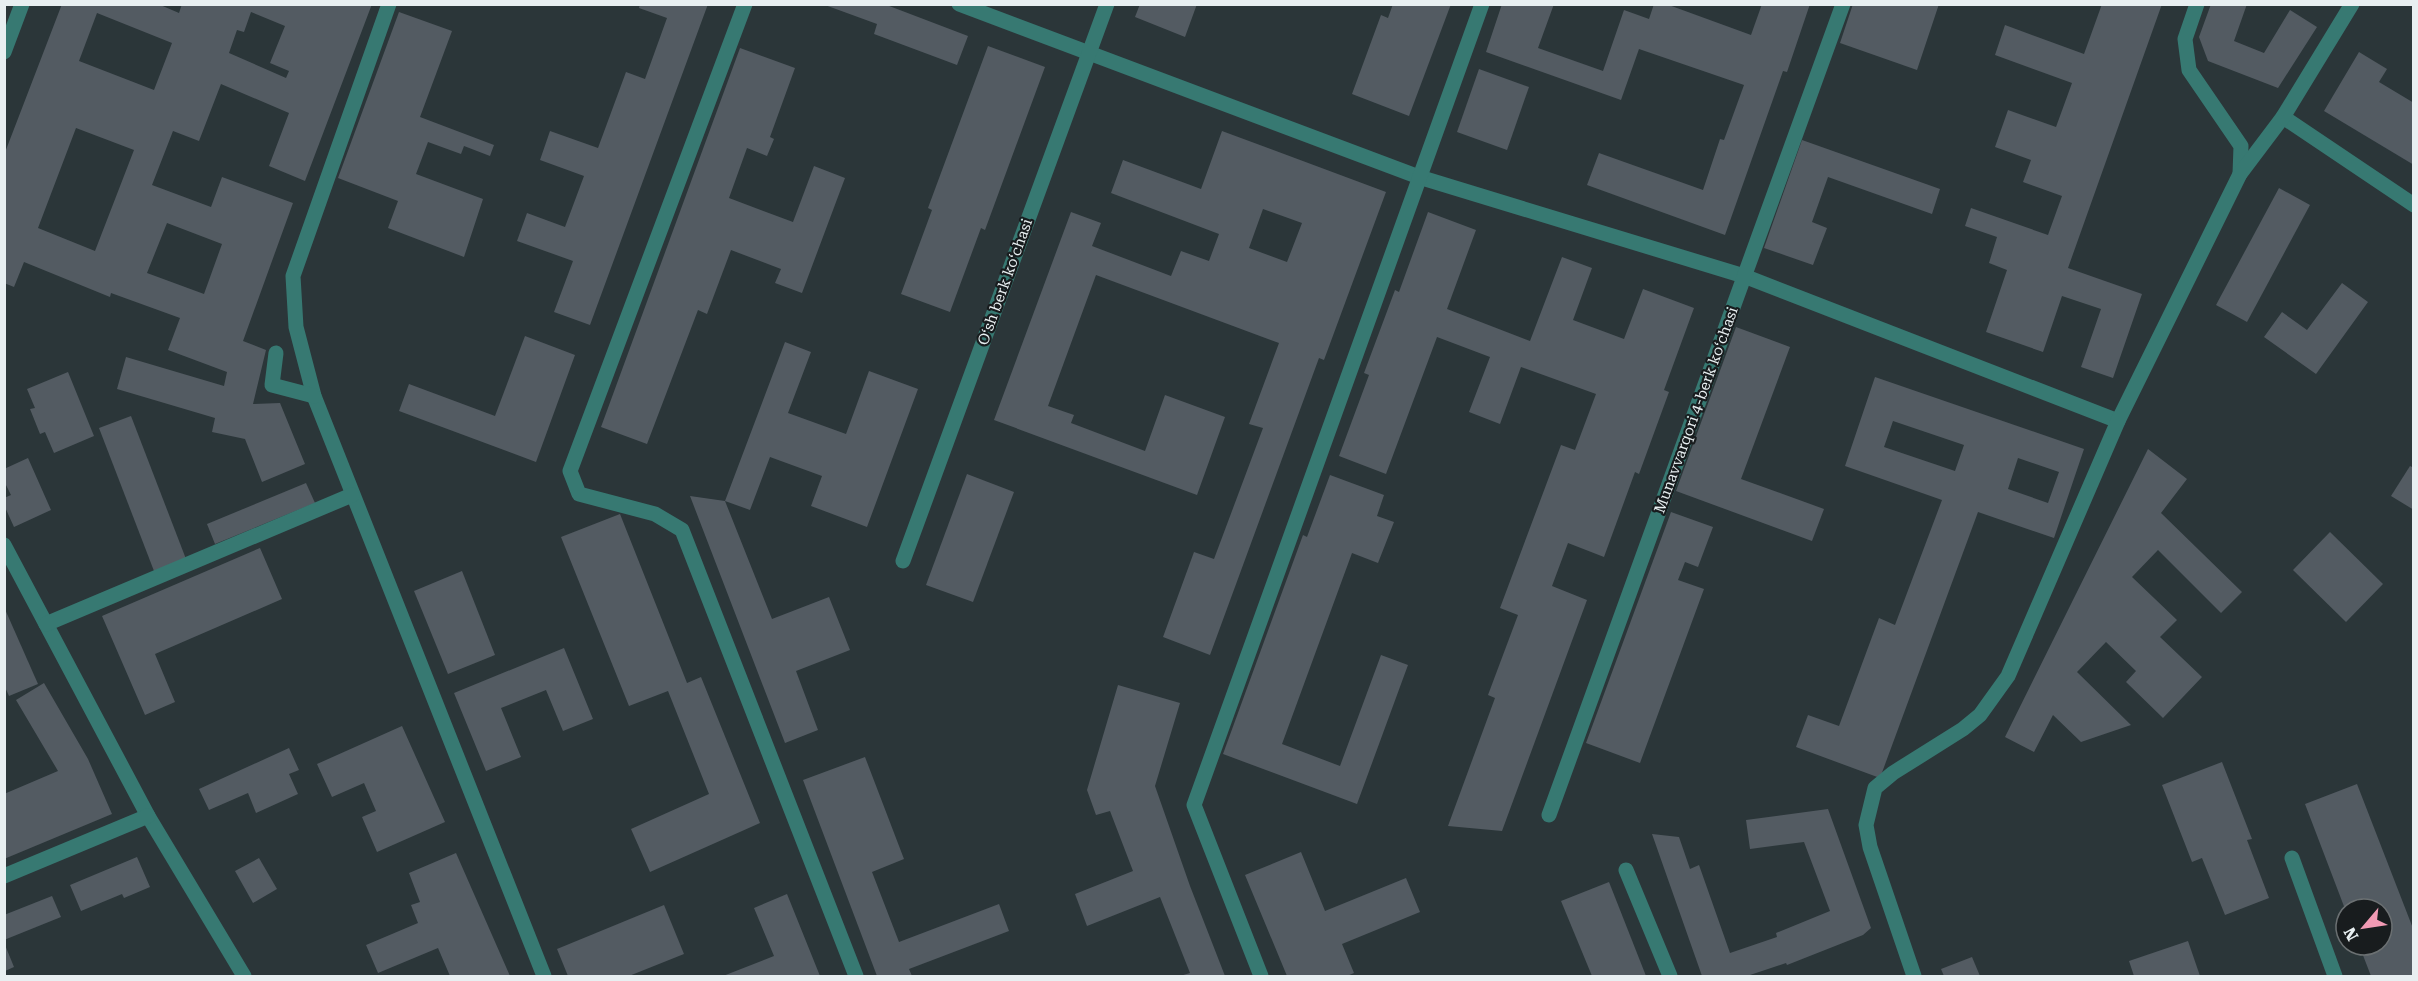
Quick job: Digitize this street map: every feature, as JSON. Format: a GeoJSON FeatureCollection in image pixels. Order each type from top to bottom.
{"type":"FeatureCollection","features":[{"type":"Feature","properties":{"kind":"street"},"geometry":{"type":"LineString","coordinates":[[4,52],[22,4]]}},
{"type":"Feature","properties":{"kind":"street"},"geometry":{"type":"LineString","coordinates":[[388,4],[293,276],[296,327],[314,396],[544,976]]}},
{"type":"Feature","properties":{"kind":"street"},"geometry":{"type":"LineString","coordinates":[[745,4],[570,471],[579,494],[655,514],[682,530],[856,976]]}},
{"type":"Feature","properties":{"kind":"street"},"geometry":{"type":"LineString","coordinates":[[959,4],[1088,55],[1419,177],[1744,276],[2118,421]]}},
{"type":"Feature","properties":{"kind":"street","name":"Oʻsh berk koʻchasi"},"geometry":{"type":"LineString","coordinates":[[903,561],[1107,4]]}},
{"type":"Feature","properties":{"kind":"street"},"geometry":{"type":"LineString","coordinates":[[1261,976],[1194,805],[1482,4]]}},
{"type":"Feature","properties":{"kind":"street","name":"Munavvarqori 4-berk koʻchasi"},"geometry":{"type":"LineString","coordinates":[[1550,815],[1843,4]]}},
{"type":"Feature","properties":{"kind":"street"},"geometry":{"type":"LineString","coordinates":[[2197,4],[2185,39],[2189,70],[2241,146],[2240,174]]}},
{"type":"Feature","properties":{"kind":"street"},"geometry":{"type":"LineString","coordinates":[[1914,976],[1870,847],[1866,825],[1875,788],[1893,773],[1964,729],[1980,715],[2008,676],[2118,421],[2240,174],[2283,117],[2352,4]]}},
{"type":"Feature","properties":{"kind":"street"},"geometry":{"type":"LineString","coordinates":[[2283,117],[2414,205]]}},
{"type":"Feature","properties":{"kind":"street"},"geometry":{"type":"LineString","coordinates":[[276,353],[272,385],[314,396]]}},
{"type":"Feature","properties":{"kind":"street"},"geometry":{"type":"LineString","coordinates":[[46,624],[352,495]]}},
{"type":"Feature","properties":{"kind":"street"},"geometry":{"type":"LineString","coordinates":[[4,545],[148,816],[244,976]]}},
{"type":"Feature","properties":{"kind":"street"},"geometry":{"type":"LineString","coordinates":[[4,876],[148,816]]}},
{"type":"Feature","properties":{"kind":"street"},"geometry":{"type":"LineString","coordinates":[[2292,858],[2335,976]]}},
{"type":"Feature","properties":{"kind":"street"},"geometry":{"type":"LineString","coordinates":[[1626,870],[1670,976]]}},
{"type":"Feature","properties":{"kind":"building"},"geometry":{"type":"Polygon","coordinates":[[[62,4],[158,4],[179,13],[182,4],[372,4],[305,181],[269,166],[289,113],[221,84],[199,141],[173,131],[152,185],[211,207],[222,177],[293,203],[243,341],[266,350],[253,404],[280,403],[305,464],[262,482],[245,439],[212,432],[215,418],[117,389],[126,357],[224,386],[227,372],[168,350],[180,318],[111,293],[110,297],[24,262],[14,287],[4,283],[4,155],[62,4]],[[251,12],[244,32],[237,30],[229,53],[286,78],[289,71],[270,63],[285,26],[251,12]],[[97,13],[79,61],[154,90],[172,43],[97,13]],[[76,128],[38,228],[95,251],[134,150],[76,128]],[[167,223],[147,273],[204,294],[222,244],[167,223]]]}},
{"type":"Feature","properties":{"kind":"building"},"geometry":{"type":"Polygon","coordinates":[[[640,4],[708,4],[590,325],[554,312],[573,261],[517,241],[527,213],[565,227],[584,176],[540,160],[550,131],[598,148],[626,72],[645,79],[667,18],[639,8],[640,4]]]}},
{"type":"Feature","properties":{"kind":"building"},"geometry":{"type":"Polygon","coordinates":[[[884,4],[968,36],[957,65],[874,34],[877,24],[825,5],[884,4]]]}},
{"type":"Feature","properties":{"kind":"building"},"geometry":{"type":"Polygon","coordinates":[[[1140,4],[1197,4],[1185,37],[1135,17],[1140,4]]]}},
{"type":"Feature","properties":{"kind":"building"},"geometry":{"type":"Polygon","coordinates":[[[1393,4],[1451,4],[1409,116],[1352,94],[1381,15],[1388,18],[1393,4]]]}},
{"type":"Feature","properties":{"kind":"building"},"geometry":{"type":"Polygon","coordinates":[[[1502,4],[1554,4],[1538,48],[1603,71],[1624,10],[1649,19],[1654,4],[1666,4],[1751,35],[1762,4],[1810,4],[1787,72],[1783,71],[1725,235],[1587,185],[1599,153],[1703,190],[1720,139],[1724,140],[1744,85],[1639,49],[1621,100],[1486,52],[1502,4]]]}},
{"type":"Feature","properties":{"kind":"building"},"geometry":{"type":"Polygon","coordinates":[[[1853,4],[1939,4],[1917,70],[1840,43],[1853,4]]]}},
{"type":"Feature","properties":{"kind":"building"},"geometry":{"type":"Polygon","coordinates":[[[2102,4],[2162,4],[2068,268],[2142,294],[2113,378],[2081,367],[2101,309],[2062,296],[2043,352],[1986,332],[2007,270],[1989,263],[1997,237],[1965,226],[1971,208],[2048,235],[2062,196],[2023,182],[2031,160],[1995,147],[2008,110],[2056,127],[2072,83],[1995,55],[2005,25],[2084,54],[2102,4]]]}},
{"type":"Feature","properties":{"kind":"building"},"geometry":{"type":"Polygon","coordinates":[[[2211,4],[2247,4],[2234,41],[2264,53],[2290,10],[2317,27],[2278,88],[2208,61],[2199,37],[2211,4]]]}},
{"type":"Feature","properties":{"kind":"building"},"geometry":{"type":"Polygon","coordinates":[[[399,12],[452,31],[420,117],[494,145],[490,156],[464,146],[461,154],[428,142],[416,174],[483,199],[464,257],[388,228],[398,201],[338,178],[399,12]]]}},
{"type":"Feature","properties":{"kind":"building"},"geometry":{"type":"Polygon","coordinates":[[[988,46],[1045,67],[985,230],[981,228],[950,312],[901,294],[932,210],[928,208],[988,46]]]}},
{"type":"Feature","properties":{"kind":"building"},"geometry":{"type":"Polygon","coordinates":[[[740,48],[795,68],[770,137],[774,139],[767,156],[747,148],[729,198],[793,222],[814,166],[845,178],[802,293],[775,283],[781,269],[731,250],[707,314],[698,310],[647,444],[601,427],[740,48]]]}},
{"type":"Feature","properties":{"kind":"building"},"geometry":{"type":"Polygon","coordinates":[[[2359,52],[2387,69],[2379,82],[2414,103],[2414,165],[2324,111],[2359,52]]]}},
{"type":"Feature","properties":{"kind":"building"},"geometry":{"type":"Polygon","coordinates":[[[1479,69],[1529,87],[1507,150],[1457,132],[1479,69]]]}},
{"type":"Feature","properties":{"kind":"building"},"geometry":{"type":"Polygon","coordinates":[[[1222,131],[1386,192],[1324,360],[1319,358],[1210,655],[1163,637],[1194,552],[1214,559],[1263,428],[1249,424],[1279,343],[1096,275],[1048,406],[1074,415],[1071,423],[1145,451],[1165,395],[1225,417],[1197,495],[994,420],[1071,212],[1101,223],[1092,246],[1171,276],[1181,251],[1209,261],[1219,234],[1111,193],[1123,160],[1201,189],[1222,131]],[[1263,209],[1249,248],[1287,262],[1302,223],[1263,209]]]}},
{"type":"Feature","properties":{"kind":"building"},"geometry":{"type":"Polygon","coordinates":[[[1802,140],[1940,189],[1932,214],[1828,177],[1812,222],[1827,228],[1813,265],[1764,248],[1802,140]]]}},
{"type":"Feature","properties":{"kind":"building"},"geometry":{"type":"Polygon","coordinates":[[[2279,188],[2310,205],[2247,322],[2216,305],[2279,188]]]}},
{"type":"Feature","properties":{"kind":"building"},"geometry":{"type":"Polygon","coordinates":[[[1428,212],[1476,230],[1447,309],[1530,341],[1562,257],[1592,268],[1573,320],[1624,339],[1643,289],[1694,308],[1664,390],[1669,392],[1639,474],[1635,472],[1604,557],[1568,543],[1552,586],[1587,600],[1502,831],[1448,826],[1495,698],[1488,695],[1518,615],[1500,608],[1561,445],[1575,450],[1596,394],[1521,367],[1500,424],[1469,412],[1490,357],[1437,337],[1386,474],[1339,456],[1369,375],[1364,373],[1395,290],[1399,292],[1428,212]]]}},
{"type":"Feature","properties":{"kind":"building"},"geometry":{"type":"Polygon","coordinates":[[[2342,283],[2368,302],[2316,374],[2264,337],[2282,312],[2307,330],[2342,283]]]}},
{"type":"Feature","properties":{"kind":"building"},"geometry":{"type":"Polygon","coordinates":[[[1736,327],[1790,347],[1741,479],[1824,509],[1812,541],[1676,491],[1736,327]]]}},
{"type":"Feature","properties":{"kind":"building"},"geometry":{"type":"Polygon","coordinates":[[[525,336],[575,355],[536,462],[399,411],[409,384],[495,416],[525,336]]]}},
{"type":"Feature","properties":{"kind":"building"},"geometry":{"type":"Polygon","coordinates":[[[785,342],[811,352],[788,413],[846,434],[869,371],[918,389],[867,527],[811,506],[822,476],[770,457],[750,510],[725,501],[785,342]]]}},
{"type":"Feature","properties":{"kind":"building"},"geometry":{"type":"Polygon","coordinates":[[[68,372],[94,436],[54,453],[45,432],[40,434],[30,409],[35,408],[27,389],[68,372]]]}},
{"type":"Feature","properties":{"kind":"building"},"geometry":{"type":"Polygon","coordinates":[[[1875,377],[2084,449],[2054,538],[1978,512],[1880,778],[1796,747],[1808,715],[1839,726],[1879,618],[1895,625],[1942,500],[1845,466],[1875,377]],[[1893,421],[1884,447],[1955,471],[1964,445],[1893,421]],[[2018,458],[2008,489],[2048,503],[2059,472],[2018,458]]]}},
{"type":"Feature","properties":{"kind":"building"},"geometry":{"type":"Polygon","coordinates":[[[131,416],[186,559],[154,571],[99,428],[131,416]]]}},
{"type":"Feature","properties":{"kind":"building"},"geometry":{"type":"Polygon","coordinates":[[[2148,449],[2187,479],[2161,513],[2242,592],[2221,613],[2158,550],[2132,577],[2177,620],[2160,637],[2202,677],[2163,718],[2126,682],[2136,671],[2106,642],[2077,672],[2131,725],[2081,742],[2053,715],[2034,752],[2005,737],[2148,449]]]}},
{"type":"Feature","properties":{"kind":"building"},"geometry":{"type":"Polygon","coordinates":[[[28,458],[51,510],[14,527],[4,505],[4,498],[11,495],[4,481],[4,469],[28,458]]]}},
{"type":"Feature","properties":{"kind":"building"},"geometry":{"type":"Polygon","coordinates":[[[2410,466],[2414,468],[2414,510],[2391,496],[2410,466]]]}},
{"type":"Feature","properties":{"kind":"building"},"geometry":{"type":"Polygon","coordinates":[[[967,474],[1014,492],[973,602],[926,585],[967,474]]]}},
{"type":"Feature","properties":{"kind":"building"},"geometry":{"type":"Polygon","coordinates":[[[1330,475],[1384,495],[1377,516],[1394,522],[1378,563],[1352,553],[1282,744],[1340,766],[1381,655],[1408,665],[1357,804],[1223,754],[1303,535],[1307,537],[1330,475]]]}},
{"type":"Feature","properties":{"kind":"building"},"geometry":{"type":"Polygon","coordinates":[[[306,483],[315,503],[215,544],[207,524],[306,483]]]}},
{"type":"Feature","properties":{"kind":"building"},"geometry":{"type":"Polygon","coordinates":[[[690,496],[725,501],[772,619],[829,597],[850,650],[796,671],[818,730],[785,743],[690,496]]]}},
{"type":"Feature","properties":{"kind":"building"},"geometry":{"type":"Polygon","coordinates":[[[1671,512],[1713,527],[1698,567],[1685,562],[1678,580],[1704,589],[1640,763],[1586,743],[1671,512]]]}},
{"type":"Feature","properties":{"kind":"building"},"geometry":{"type":"Polygon","coordinates":[[[620,514],[687,683],[701,677],[760,823],[650,872],[631,829],[709,794],[668,691],[629,706],[561,537],[620,514]]]}},
{"type":"Feature","properties":{"kind":"building"},"geometry":{"type":"Polygon","coordinates":[[[2330,532],[2383,584],[2346,622],[2293,570],[2330,532]]]}},
{"type":"Feature","properties":{"kind":"building"},"geometry":{"type":"Polygon","coordinates":[[[260,548],[282,599],[155,654],[175,702],[145,715],[102,616],[260,548]]]}},
{"type":"Feature","properties":{"kind":"building"},"geometry":{"type":"Polygon","coordinates":[[[462,571],[495,655],[448,674],[414,591],[462,571]]]}},
{"type":"Feature","properties":{"kind":"building"},"geometry":{"type":"Polygon","coordinates":[[[4,607],[38,684],[9,696],[4,685],[4,607]]]}},
{"type":"Feature","properties":{"kind":"building"},"geometry":{"type":"Polygon","coordinates":[[[564,648],[593,719],[563,731],[546,690],[501,708],[521,757],[486,771],[454,693],[564,648]]]}},
{"type":"Feature","properties":{"kind":"building"},"geometry":{"type":"Polygon","coordinates":[[[44,683],[88,759],[112,814],[4,859],[4,794],[58,771],[16,700],[44,683]]]}},
{"type":"Feature","properties":{"kind":"building"},"geometry":{"type":"Polygon","coordinates":[[[1118,685],[1180,703],[1155,786],[1225,976],[1180,976],[1190,973],[1160,897],[1087,926],[1075,894],[1133,871],[1110,811],[1096,815],[1087,790],[1118,685]]]}},
{"type":"Feature","properties":{"kind":"building"},"geometry":{"type":"Polygon","coordinates":[[[402,726],[445,822],[377,852],[362,817],[376,811],[364,783],[332,797],[317,764],[402,726]]]}},
{"type":"Feature","properties":{"kind":"building"},"geometry":{"type":"Polygon","coordinates":[[[289,748],[299,770],[289,774],[298,794],[256,813],[248,793],[209,810],[199,789],[289,748]]]}},
{"type":"Feature","properties":{"kind":"building"},"geometry":{"type":"Polygon","coordinates":[[[865,757],[904,859],[872,872],[899,942],[999,904],[1009,931],[909,969],[912,976],[877,976],[803,780],[865,757]]]}},
{"type":"Feature","properties":{"kind":"building"},"geometry":{"type":"Polygon","coordinates":[[[2222,762],[2252,839],[2247,840],[2269,898],[2225,915],[2202,858],[2192,862],[2162,785],[2222,762]]]}},
{"type":"Feature","properties":{"kind":"building"},"geometry":{"type":"Polygon","coordinates":[[[2357,784],[2414,931],[2414,976],[2371,976],[2364,957],[2394,957],[2394,897],[2340,897],[2305,804],[2357,784]]]}},
{"type":"Feature","properties":{"kind":"building"},"geometry":{"type":"Polygon","coordinates":[[[1828,809],[1871,928],[1863,935],[1787,965],[1786,963],[1747,976],[1702,976],[1652,834],[1679,837],[1690,869],[1699,865],[1730,953],[1777,937],[1776,933],[1830,911],[1804,842],[1750,849],[1746,820],[1828,809]]]}},
{"type":"Feature","properties":{"kind":"building"},"geometry":{"type":"Polygon","coordinates":[[[1301,852],[1325,911],[1406,878],[1420,912],[1342,944],[1354,973],[1347,976],[1287,976],[1245,875],[1301,852]]]}},
{"type":"Feature","properties":{"kind":"building"},"geometry":{"type":"Polygon","coordinates":[[[456,853],[510,976],[450,976],[438,948],[378,973],[366,945],[418,923],[411,905],[420,902],[409,873],[456,853]]]}},
{"type":"Feature","properties":{"kind":"building"},"geometry":{"type":"Polygon","coordinates":[[[137,857],[150,887],[124,898],[122,894],[81,911],[70,885],[137,857]]]}},
{"type":"Feature","properties":{"kind":"building"},"geometry":{"type":"Polygon","coordinates":[[[259,858],[277,889],[253,903],[235,871],[259,858]]]}},
{"type":"Feature","properties":{"kind":"building"},"geometry":{"type":"Polygon","coordinates":[[[1609,882],[1646,976],[1592,976],[1561,901],[1609,882]]]}},
{"type":"Feature","properties":{"kind":"building"},"geometry":{"type":"Polygon","coordinates":[[[787,894],[820,976],[723,976],[774,956],[754,908],[787,894]]]}},
{"type":"Feature","properties":{"kind":"building"},"geometry":{"type":"Polygon","coordinates":[[[52,896],[61,917],[4,940],[4,915],[52,896]]]}},
{"type":"Feature","properties":{"kind":"building"},"geometry":{"type":"Polygon","coordinates":[[[664,905],[684,954],[629,976],[568,976],[557,949],[664,905]]]}},
{"type":"Feature","properties":{"kind":"building"},"geometry":{"type":"Polygon","coordinates":[[[2188,941],[2200,976],[2134,976],[2129,961],[2188,941]]]}},
{"type":"Feature","properties":{"kind":"building"},"geometry":{"type":"Polygon","coordinates":[[[5,945],[14,967],[5,971],[5,945]]]}},
{"type":"Feature","properties":{"kind":"building"},"geometry":{"type":"Polygon","coordinates":[[[1972,957],[1980,976],[1944,976],[1941,969],[1972,957]]]}}]}
